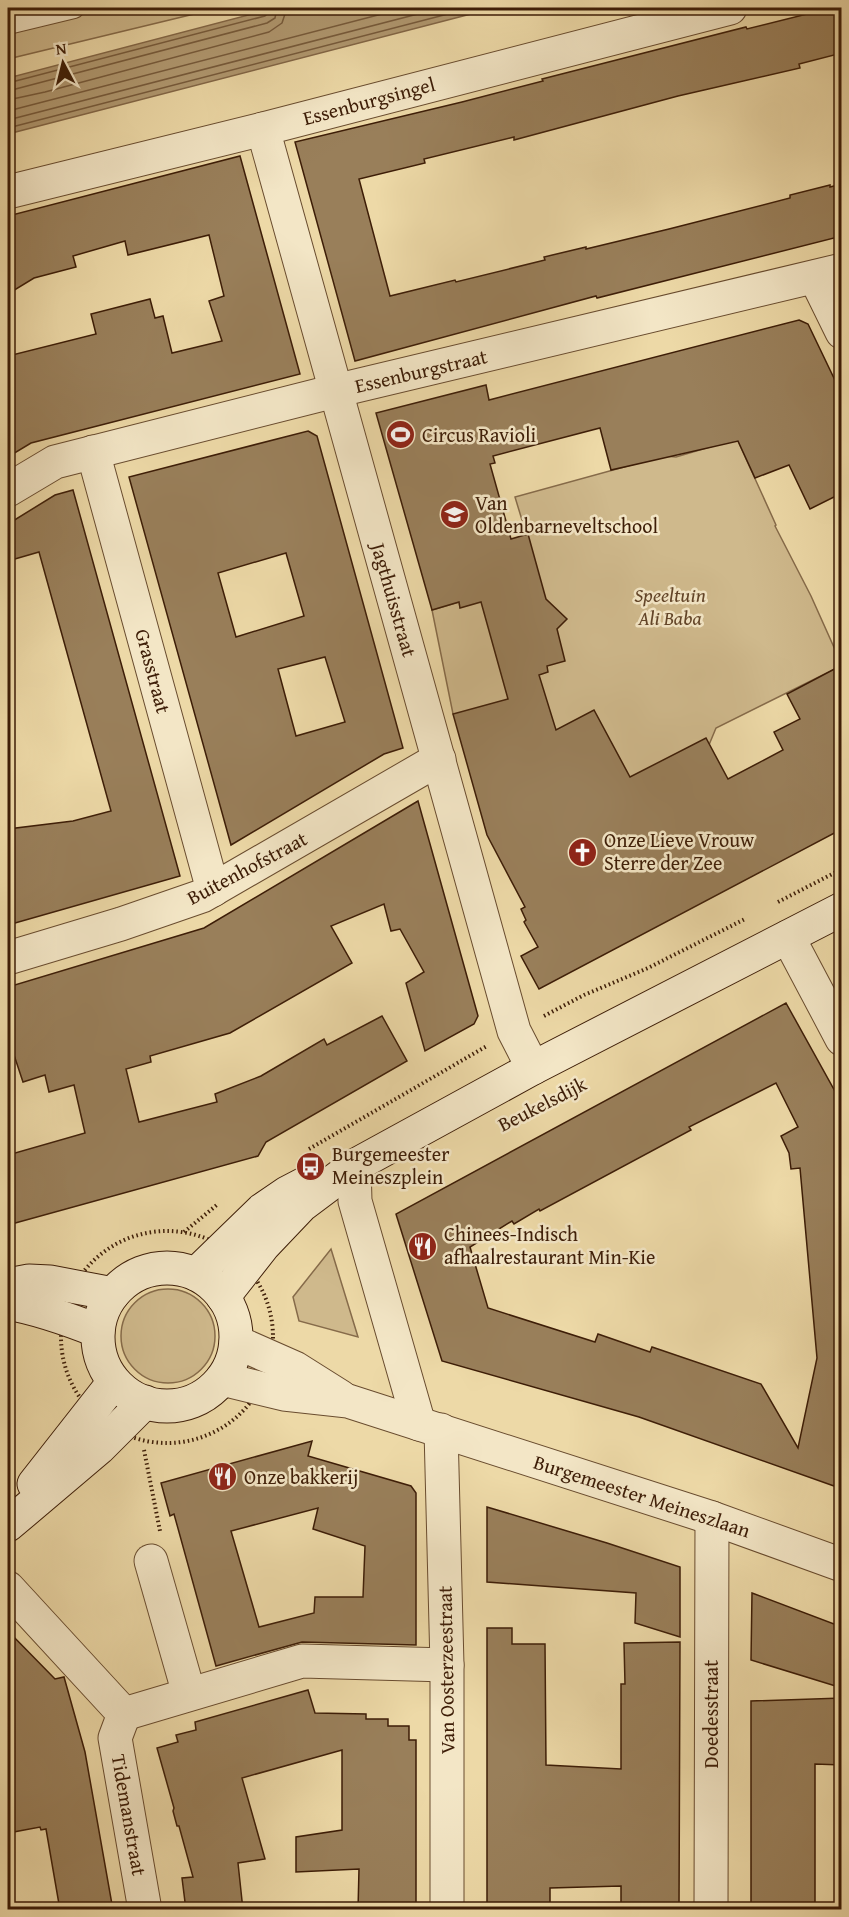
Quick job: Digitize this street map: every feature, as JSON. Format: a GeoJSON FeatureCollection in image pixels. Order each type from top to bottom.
{"type":"FeatureCollection","features":[{"type":"Feature","properties":{"kind":"street","name":"Essenburgsingel"},"geometry":{"type":"LineString","coordinates":[[8,192],[263,129],[730,8]]}},
{"type":"Feature","properties":{"kind":"street","name":"Jagthuisstraat"},"geometry":{"type":"LineString","coordinates":[[263,129],[514,1031],[533,1068]]}},
{"type":"Feature","properties":{"kind":"street","name":"Essenburgstraat"},"geometry":{"type":"LineString","coordinates":[[8,490],[55,462],[335,391],[828,273]]}},
{"type":"Feature","properties":{"kind":"street"},"geometry":{"type":"LineString","coordinates":[[828,273],[842,332]]}},
{"type":"Feature","properties":{"kind":"street","name":"Grasstraat"},"geometry":{"type":"LineString","coordinates":[[93,452],[213,890]]}},
{"type":"Feature","properties":{"kind":"street","name":"Buitenhofstraat"},"geometry":{"type":"LineString","coordinates":[[8,958],[202,897],[439,759]]}},
{"type":"Feature","properties":{"kind":"street","name":"Beukelsdijk"},"geometry":{"type":"LineString","coordinates":[[223,1297],[263,1246],[302,1205],[354,1166],[533,1068],[842,909]]}},
{"type":"Feature","properties":{"kind":"street"},"geometry":{"type":"LineString","coordinates":[[788,937],[842,1039]]}},
{"type":"Feature","properties":{"kind":"street"},"geometry":{"type":"LineString","coordinates":[[354,1166],[355,1201],[430,1427]]}},
{"type":"Feature","properties":{"kind":"street","name":"Beukelsdijk"},"geometry":{"type":"LineString","coordinates":[[196,1274],[262,1210],[286,1193],[315,1178],[354,1166]]}},
{"type":"Feature","properties":{"kind":"street"},"geometry":{"type":"LineString","coordinates":[[175,1269],[196,1274],[215,1287],[232,1315],[236,1342],[232,1361],[222,1379],[200,1398],[173,1406],[135,1399],[114,1382],[101,1357],[98,1331],[104,1310],[113,1294],[133,1278],[153,1270],[175,1269]]}},
{"type":"Feature","properties":{"kind":"street"},"geometry":{"type":"LineString","coordinates":[[8,1285],[29,1281],[50,1282],[113,1294]]}},
{"type":"Feature","properties":{"kind":"street"},"geometry":{"type":"LineString","coordinates":[[8,1303],[62,1316],[98,1331]]}},
{"type":"Feature","properties":{"kind":"street"},"geometry":{"type":"LineString","coordinates":[[236,1342],[295,1368],[348,1401]]}},
{"type":"Feature","properties":{"kind":"street"},"geometry":{"type":"LineString","coordinates":[[222,1379],[284,1394],[348,1401],[430,1427]]}},
{"type":"Feature","properties":{"kind":"street"},"geometry":{"type":"LineString","coordinates":[[8,1518],[114,1382]]}},
{"type":"Feature","properties":{"kind":"street"},"geometry":{"type":"LineString","coordinates":[[8,1525],[99,1448],[145,1402]]}},
{"type":"Feature","properties":{"kind":"street","name":"Burgemeester Meineszlaan"},"geometry":{"type":"LineString","coordinates":[[430,1427],[841,1562]]}},
{"type":"Feature","properties":{"kind":"street","name":"Van Oosterzeestraat"},"geometry":{"type":"LineString","coordinates":[[430,1427],[447,1665],[447,1910]]}},
{"type":"Feature","properties":{"kind":"street","name":"Doedesstraat"},"geometry":{"type":"LineString","coordinates":[[711,1910],[712,1518]]}},
{"type":"Feature","properties":{"kind":"street"},"geometry":{"type":"LineString","coordinates":[[152,1561],[189,1694]]}},
{"type":"Feature","properties":{"kind":"street"},"geometry":{"type":"LineString","coordinates":[[8,1588],[124,1714],[302,1661],[447,1665]]}},
{"type":"Feature","properties":{"kind":"street","name":"Tidemanstraat"},"geometry":{"type":"LineString","coordinates":[[124,1714],[115,1738],[145,1910]]}},
{"type":"Feature","properties":{"kind":"lane"},"geometry":{"type":"LineString","coordinates":[[8,24],[74,8]]}},
{"type":"Feature","properties":{"kind":"path","name":"Beukelsdijk"},"geometry":{"type":"LineString","coordinates":[[539,1105],[581,1083]]}},
{"type":"Feature","properties":{"kind":"path"},"geometry":{"type":"LineString","coordinates":[[95,1260],[111,1250],[146,1236],[184,1232]]}},
{"type":"Feature","properties":{"kind":"path"},"geometry":{"type":"LineString","coordinates":[[60,1343],[64,1366],[74,1388]]}},
{"type":"Feature","properties":{"kind":"path"},"geometry":{"type":"LineString","coordinates":[[142,1440],[165,1557],[152,1561]]}},
{"type":"Feature","properties":{"kind":"green space"},"geometry":{"type":"Polygon","coordinates":[[[8,8],[219,8],[8,59],[8,8]]]}},
{"type":"Feature","properties":{"kind":"green space","name":"Speeltuin Ali Baba"},"geometry":{"type":"Polygon","coordinates":[[[737,439],[775,526],[811,596],[841,666],[716,728],[667,846],[549,746],[453,714],[432,610],[459,602],[460,607],[528,534],[515,497],[664,456],[676,457],[737,439]]]}},
{"type":"Feature","properties":{"kind":"green space"},"geometry":{"type":"Polygon","coordinates":[[[331,1249],[358,1337],[299,1321],[293,1297],[331,1249]]]}},
{"type":"Feature","properties":{"kind":"green space"},"geometry":{"type":"Polygon","coordinates":[[[168,1289],[186,1292],[201,1303],[212,1318],[215,1336],[212,1354],[201,1369],[186,1380],[168,1383],[150,1380],[135,1369],[124,1354],[121,1336],[124,1318],[135,1303],[150,1292],[168,1289]]]}},
{"type":"Feature","properties":{"kind":"water"},"geometry":{"type":"Polygon","coordinates":[[[275,8],[494,8],[8,134],[8,78],[275,8]]]}},
{"type":"Feature","properties":{"kind":"building"},"geometry":{"type":"Polygon","coordinates":[[[831,8],[842,8],[842,53],[799,64],[800,68],[678,96],[514,140],[514,137],[424,159],[425,163],[359,179],[390,296],[545,260],[544,257],[669,229],[790,198],[790,195],[830,185],[830,187],[842,184],[842,236],[597,298],[596,296],[355,361],[295,142],[462,102],[543,81],[542,79],[746,27],[747,29],[831,8]]]}},
{"type":"Feature","properties":{"kind":"building"},"geometry":{"type":"Polygon","coordinates":[[[240,156],[300,374],[31,443],[8,457],[8,356],[96,334],[91,314],[150,299],[155,318],[163,316],[172,353],[222,341],[209,301],[224,296],[209,235],[128,255],[125,241],[73,256],[76,267],[34,278],[8,294],[8,216],[240,156]]]}},
{"type":"Feature","properties":{"kind":"building"},"geometry":{"type":"Polygon","coordinates":[[[799,320],[808,324],[842,395],[842,493],[810,509],[789,465],[755,478],[738,441],[611,470],[600,428],[493,456],[495,463],[490,464],[511,539],[528,534],[546,599],[567,619],[557,629],[565,661],[547,666],[548,672],[539,675],[556,730],[594,710],[630,777],[706,738],[728,779],[783,750],[774,732],[800,719],[787,694],[842,665],[842,829],[539,989],[521,956],[538,947],[524,922],[526,920],[521,909],[525,907],[487,835],[453,714],[508,699],[481,602],[460,608],[459,602],[432,610],[376,413],[486,385],[489,400],[799,320]]]}},
{"type":"Feature","properties":{"kind":"building"},"geometry":{"type":"Polygon","coordinates":[[[308,431],[317,436],[403,748],[384,754],[231,845],[129,477],[308,431]],[[286,553],[218,573],[236,637],[304,616],[286,553]],[[325,657],[278,669],[296,736],[345,722],[325,657]]]}},
{"type":"Feature","properties":{"kind":"building"},"geometry":{"type":"Polygon","coordinates":[[[73,490],[180,876],[8,925],[8,829],[73,821],[111,811],[39,552],[8,561],[8,524],[55,495],[73,490]]]}},
{"type":"Feature","properties":{"kind":"building"},"geometry":{"type":"Polygon","coordinates":[[[418,801],[478,1016],[474,1024],[425,1051],[406,983],[424,972],[400,929],[391,931],[384,904],[331,926],[352,963],[230,1033],[150,1056],[151,1062],[126,1069],[139,1122],[217,1102],[215,1094],[261,1076],[324,1039],[327,1045],[382,1016],[407,1061],[266,1142],[258,1156],[8,1225],[8,1155],[85,1133],[74,1085],[49,1092],[45,1075],[23,1082],[8,1037],[8,987],[204,928],[418,801]]]}},
{"type":"Feature","properties":{"kind":"building"},"geometry":{"type":"Polygon","coordinates":[[[786,1003],[842,1104],[842,1464],[834,1486],[639,1417],[442,1361],[396,1214],[786,1003]],[[776,1083],[689,1127],[691,1130],[540,1211],[539,1209],[514,1224],[512,1221],[470,1247],[488,1308],[595,1342],[598,1334],[650,1352],[652,1347],[761,1384],[798,1448],[817,1358],[800,1168],[791,1169],[789,1153],[781,1136],[798,1127],[776,1083]]]}},
{"type":"Feature","properties":{"kind":"building"},"geometry":{"type":"Polygon","coordinates":[[[312,1441],[308,1456],[411,1486],[416,1493],[416,1645],[302,1642],[216,1666],[174,1514],[170,1516],[161,1483],[312,1441]],[[318,1508],[231,1531],[259,1627],[314,1613],[315,1597],[363,1597],[365,1546],[313,1529],[318,1508]]]}},
{"type":"Feature","properties":{"kind":"building"},"geometry":{"type":"Polygon","coordinates":[[[487,1507],[680,1567],[680,1637],[635,1623],[636,1593],[487,1582],[487,1507]]]}},
{"type":"Feature","properties":{"kind":"building"},"geometry":{"type":"Polygon","coordinates":[[[752,1593],[842,1627],[842,1688],[751,1660],[752,1593]]]}},
{"type":"Feature","properties":{"kind":"building"},"geometry":{"type":"Polygon","coordinates":[[[487,1628],[512,1628],[512,1644],[545,1644],[546,1765],[621,1769],[621,1684],[625,1684],[624,1643],[680,1642],[679,1910],[621,1910],[621,1886],[550,1888],[550,1910],[487,1910],[487,1628]]]}},
{"type":"Feature","properties":{"kind":"building"},"geometry":{"type":"Polygon","coordinates":[[[8,1631],[55,1679],[64,1677],[85,1752],[113,1910],[60,1910],[46,1829],[41,1830],[40,1827],[8,1833],[8,1631]]]}},
{"type":"Feature","properties":{"kind":"building"},"geometry":{"type":"Polygon","coordinates":[[[308,1690],[315,1713],[366,1714],[366,1719],[388,1719],[388,1726],[409,1726],[409,1740],[416,1740],[416,1910],[358,1910],[359,1869],[296,1872],[296,1837],[342,1830],[342,1750],[242,1778],[265,1859],[238,1863],[243,1910],[186,1910],[182,1878],[193,1877],[157,1748],[178,1742],[176,1735],[196,1730],[195,1722],[308,1690]]]}},
{"type":"Feature","properties":{"kind":"building"},"geometry":{"type":"Polygon","coordinates":[[[842,1698],[842,1765],[815,1764],[815,1910],[751,1910],[751,1701],[842,1698]]]}},
{"type":"Feature","properties":{"kind":"place","name":"Circus Ravioli"},"geometry":{"type":"Point","coordinates":[401,435]}},
{"type":"Feature","properties":{"kind":"place","name":"Van Oldenbarneveltschool"},"geometry":{"type":"Point","coordinates":[454,515]}},
{"type":"Feature","properties":{"kind":"place","name":"Onze Lieve Vrouw Sterre der Zee"},"geometry":{"type":"Point","coordinates":[583,852]}},
{"type":"Feature","properties":{"kind":"place","name":"Burgemeester Meineszplein"},"geometry":{"type":"Point","coordinates":[311,1166]}},
{"type":"Feature","properties":{"kind":"place","name":"Chinees-Indisch afhaalrestaurant Min-Kie"},"geometry":{"type":"Point","coordinates":[423,1246]}},
{"type":"Feature","properties":{"kind":"place","name":"Onze bakkerij"},"geometry":{"type":"Point","coordinates":[223,1477]}}]}
